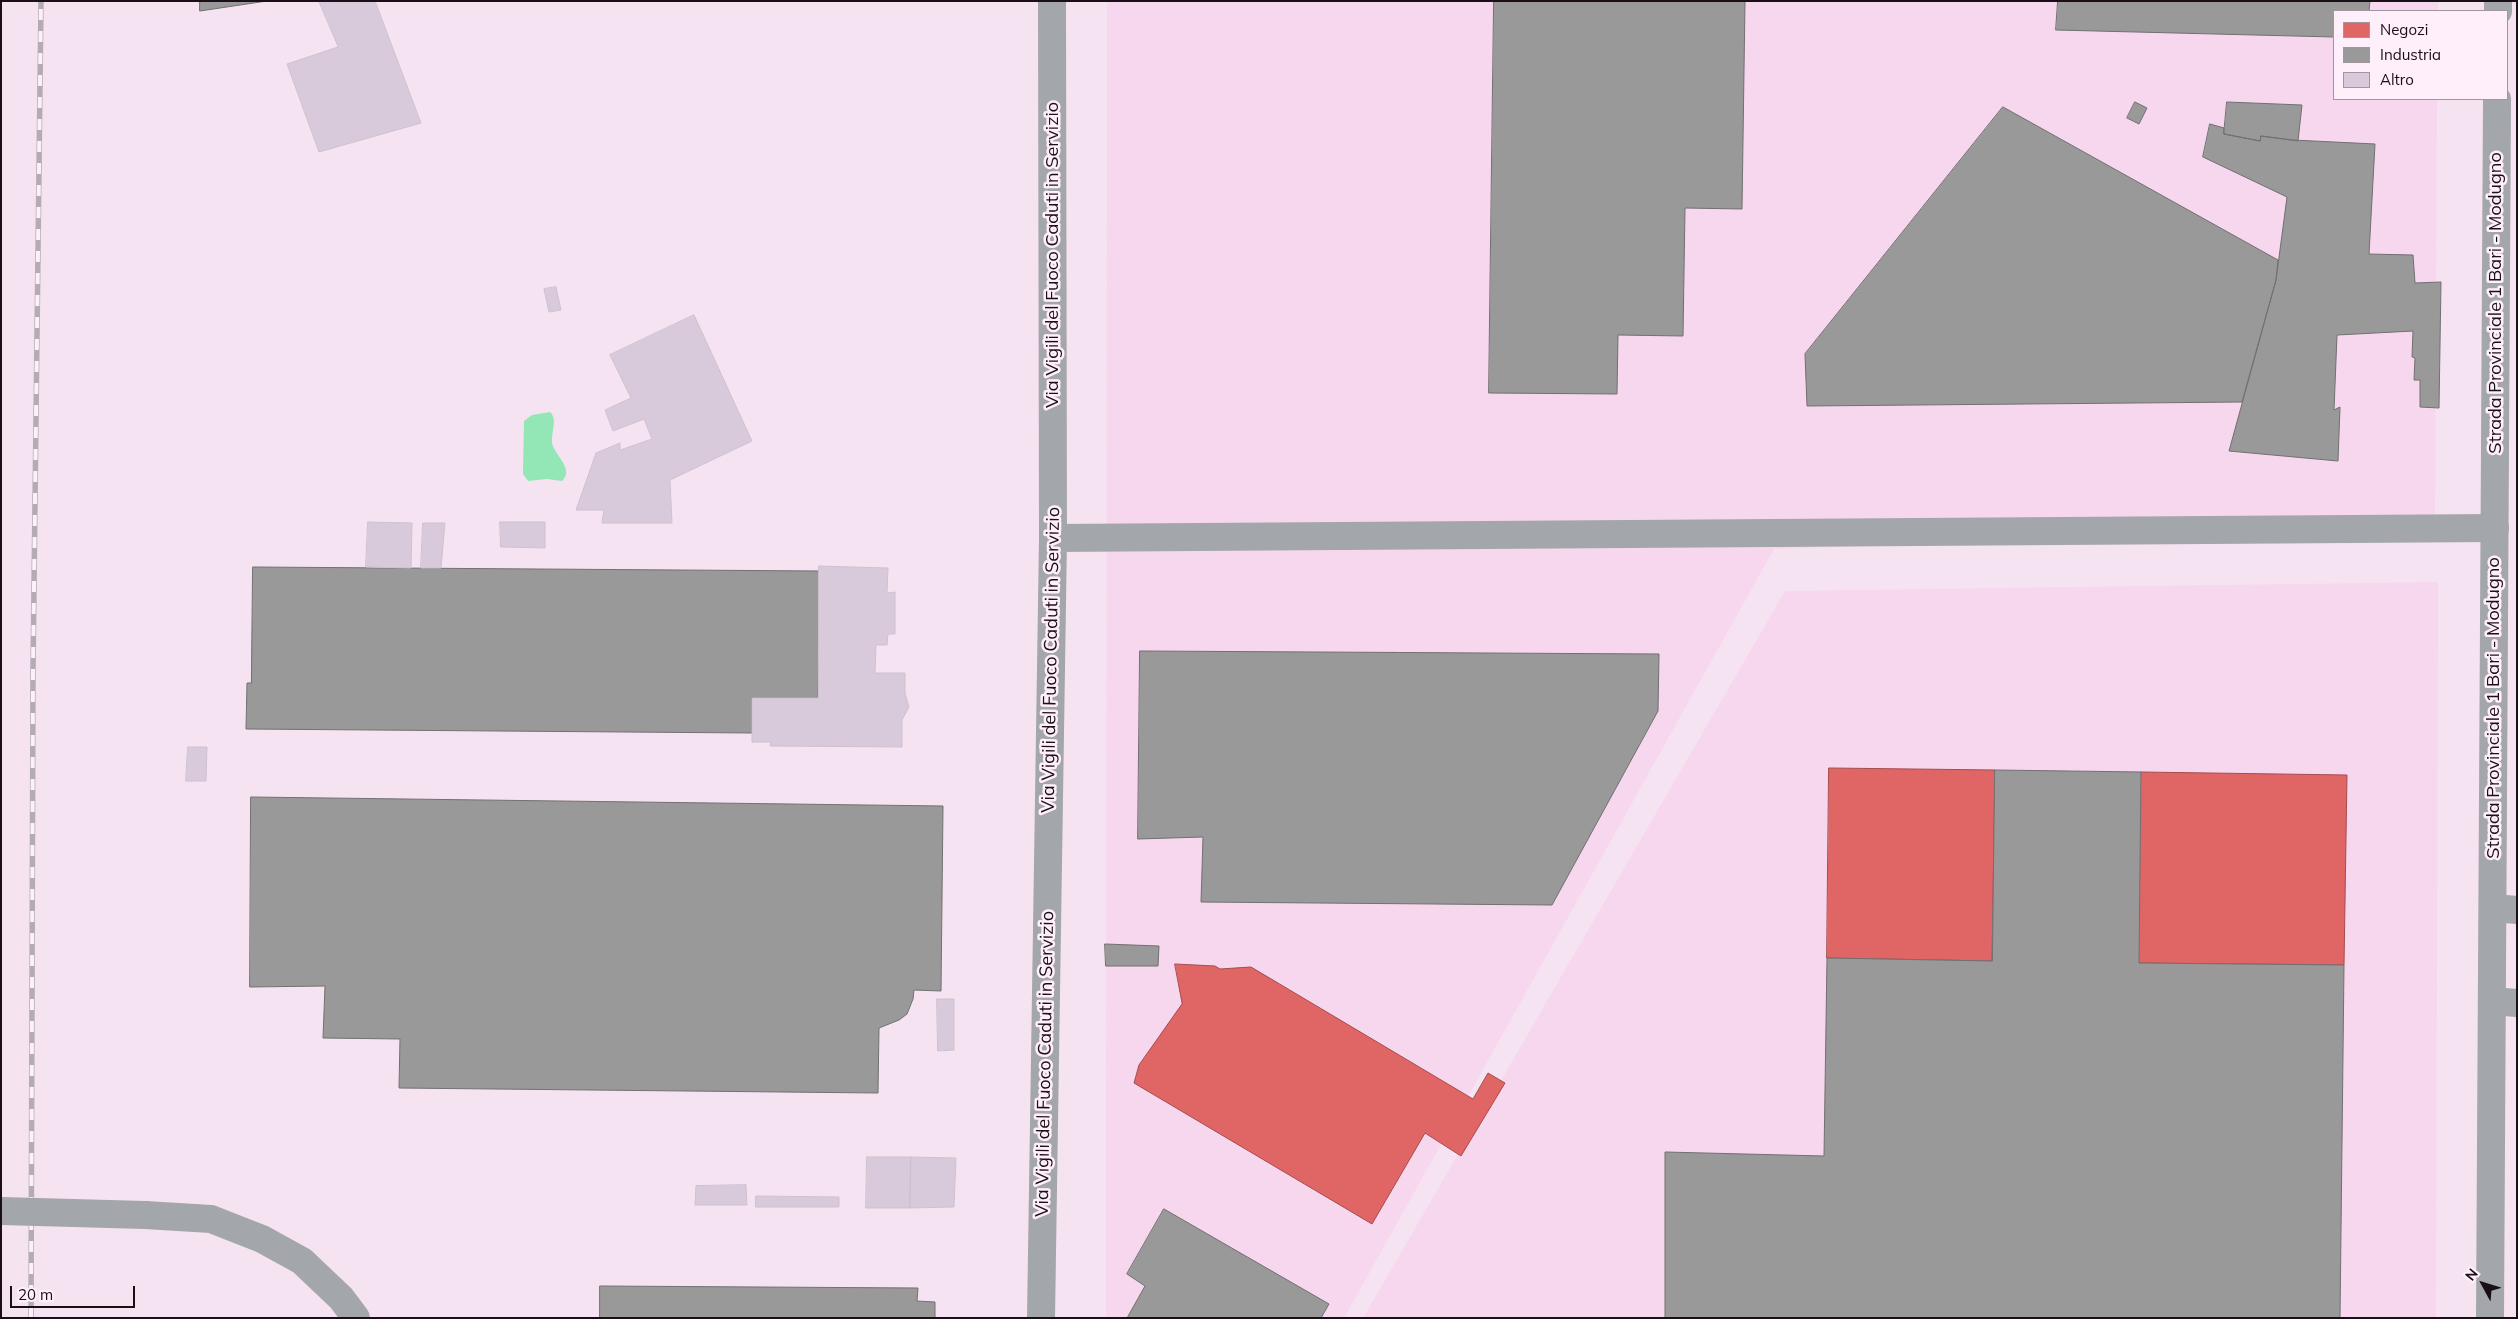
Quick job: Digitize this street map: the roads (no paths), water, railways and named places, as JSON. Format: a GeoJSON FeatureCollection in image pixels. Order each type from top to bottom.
{"type":"FeatureCollection","features":[{"type":"Feature","properties":{"kind":"street","name":"Via Vigili del Fuoco Caduti in Servizio"},"geometry":{"type":"LineString","coordinates":[[1041,1318],[1053,538],[1052,1]]}},
{"type":"Feature","properties":{"kind":"street","name":"Strada Provinciale 1 Bari - Modugno"},"geometry":{"type":"LineString","coordinates":[[2490,1318],[2504,1002],[2505,909],[2496,528],[2497,100]]}},
{"type":"Feature","properties":{"kind":"street"},"geometry":{"type":"LineString","coordinates":[[1053,538],[2496,528]]}},
{"type":"Feature","properties":{"kind":"street"},"geometry":{"type":"LineString","coordinates":[[1,1211],[211,1219],[262,1239],[302,1260],[341,1298],[356,1318]]}},
{"type":"Feature","properties":{"kind":"railway"},"geometry":{"type":"LineString","coordinates":[[31,1318],[33,669],[41,1]]}}]}
